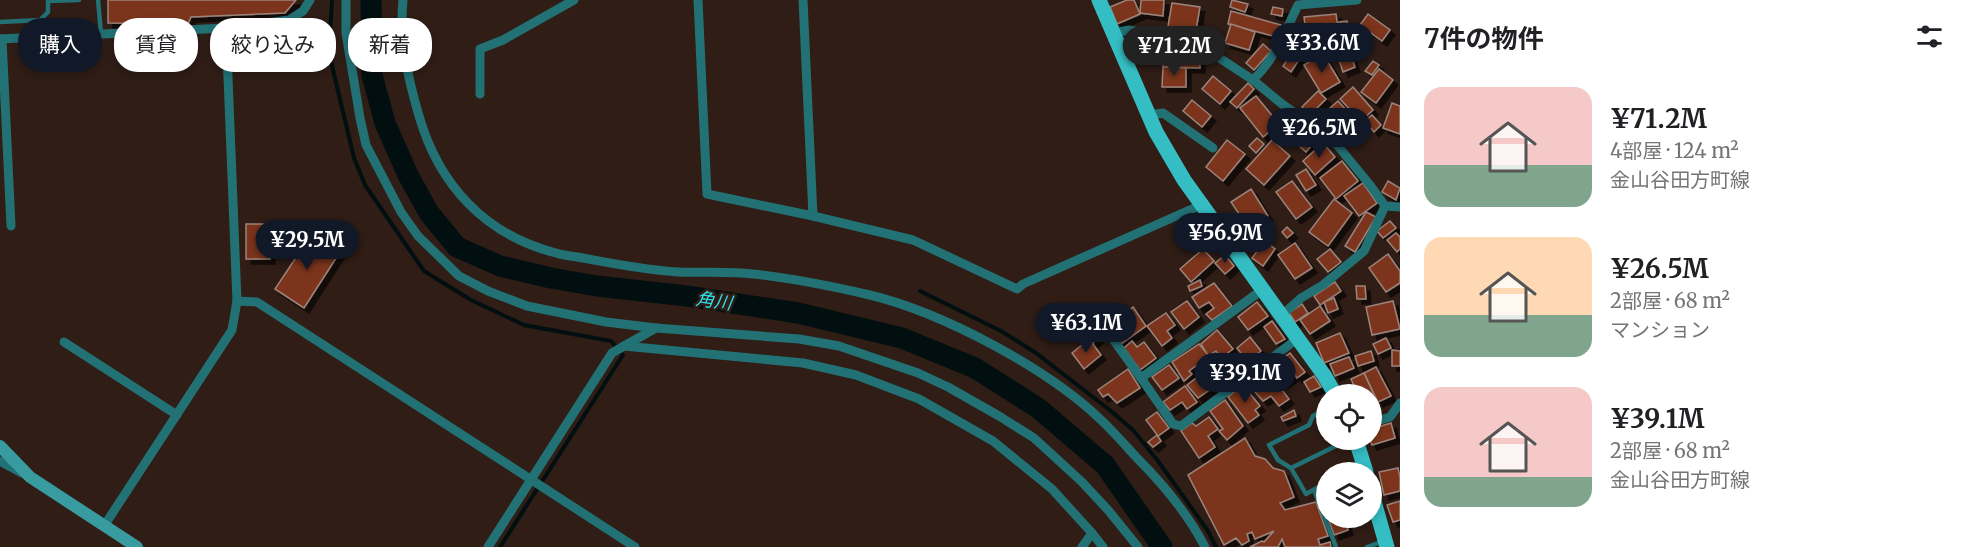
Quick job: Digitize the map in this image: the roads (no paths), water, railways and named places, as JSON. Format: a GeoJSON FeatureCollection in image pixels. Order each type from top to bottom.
{"type":"FeatureCollection","features":[{"type":"Feature","properties":{"kind":"main road"},"geometry":{"type":"LineString","coordinates":[[1100,0],[1156,132],[1184,180],[1329,384]]}},
{"type":"Feature","properties":{"kind":"main road"},"geometry":{"type":"LineString","coordinates":[[1381,528],[1386,544]]}},
{"type":"Feature","properties":{"kind":"street"},"geometry":{"type":"LineString","coordinates":[[292,18],[303,11],[310,0]]}},
{"type":"Feature","properties":{"kind":"street"},"geometry":{"type":"LineString","coordinates":[[346,0],[346,33],[366,145],[402,212],[424,243],[459,276],[488,291],[527,306],[606,322],[809,341],[839,346],[918,373],[989,410],[1034,438],[1082,482],[1138,547]]}},
{"type":"Feature","properties":{"kind":"street"},"geometry":{"type":"LineString","coordinates":[[403,0],[401,22],[405,60],[426,138],[453,188],[472,209],[500,230],[521,241],[556,254],[627,267],[676,272],[752,274],[813,282],[873,296],[940,320],[970,334],[1059,386],[1099,418],[1160,481],[1196,530],[1205,547]]}},
{"type":"Feature","properties":{"kind":"street"},"geometry":{"type":"LineString","coordinates":[[480,93],[480,49],[503,40],[574,0]]}},
{"type":"Feature","properties":{"kind":"street"},"geometry":{"type":"LineString","coordinates":[[698,0],[707,194],[913,240],[1017,289],[1023,284],[1201,205]]}},
{"type":"Feature","properties":{"kind":"street"},"geometry":{"type":"LineString","coordinates":[[803,0],[813,216]]}},
{"type":"Feature","properties":{"kind":"street"},"geometry":{"type":"LineString","coordinates":[[1253,80],[1268,66],[1281,42],[1297,2],[1357,0]]}},
{"type":"Feature","properties":{"kind":"street"},"geometry":{"type":"LineString","coordinates":[[102,34],[210,29]]}},
{"type":"Feature","properties":{"kind":"street"},"geometry":{"type":"LineString","coordinates":[[1114,33],[1129,30],[1195,42],[1253,80],[1333,140],[1385,206]]}},
{"type":"Feature","properties":{"kind":"street"},"geometry":{"type":"LineString","coordinates":[[11,226],[1,39],[18,38]]}},
{"type":"Feature","properties":{"kind":"street"},"geometry":{"type":"LineString","coordinates":[[104,526],[232,330],[237,301],[228,72]]}},
{"type":"Feature","properties":{"kind":"street"},"geometry":{"type":"LineString","coordinates":[[1149,115],[1163,113],[1213,148]]}},
{"type":"Feature","properties":{"kind":"street"},"geometry":{"type":"LineString","coordinates":[[1385,206],[1400,207]]}},
{"type":"Feature","properties":{"kind":"street"},"geometry":{"type":"LineString","coordinates":[[1281,316],[1301,298],[1323,285],[1364,251],[1385,206]]}},
{"type":"Feature","properties":{"kind":"street"},"geometry":{"type":"LineString","coordinates":[[1141,378],[1262,290]]}},
{"type":"Feature","properties":{"kind":"street"},"geometry":{"type":"LineString","coordinates":[[237,301],[257,302],[634,547]]}},
{"type":"Feature","properties":{"kind":"street"},"geometry":{"type":"LineString","coordinates":[[1100,321],[1173,424],[1181,426],[1297,339]]}},
{"type":"Feature","properties":{"kind":"street"},"geometry":{"type":"LineString","coordinates":[[488,547],[612,353],[656,328]]}},
{"type":"Feature","properties":{"kind":"street"},"geometry":{"type":"LineString","coordinates":[[64,342],[177,415]]}},
{"type":"Feature","properties":{"kind":"street"},"geometry":{"type":"LineString","coordinates":[[624,346],[803,363],[856,375],[919,399],[993,441],[1052,489],[1103,547]]}},
{"type":"Feature","properties":{"kind":"street"},"geometry":{"type":"LineString","coordinates":[[1382,420],[1390,417],[1400,404]]}},
{"type":"Feature","properties":{"kind":"street"},"geometry":{"type":"LineString","coordinates":[[0,446],[30,477]]}},
{"type":"Feature","properties":{"kind":"street"},"geometry":{"type":"LineString","coordinates":[[0,461],[30,477],[137,547]]}},
{"type":"Feature","properties":{"kind":"street"},"geometry":{"type":"LineString","coordinates":[[1082,547],[1092,533]]}},
{"type":"Feature","properties":{"kind":"lane"},"geometry":{"type":"LineString","coordinates":[[0,22],[40,20],[48,12],[48,0],[79,0]]}},
{"type":"Feature","properties":{"kind":"lane"},"geometry":{"type":"LineString","coordinates":[[98,0],[100,18]]}},
{"type":"Feature","properties":{"kind":"lane"},"geometry":{"type":"LineString","coordinates":[[1316,414],[1309,425],[1269,445],[1278,460],[1291,468],[1306,494],[1314,490],[1336,547]]}},
{"type":"Feature","properties":{"kind":"lane"},"geometry":{"type":"LineString","coordinates":[[1291,468],[1328,450]]}},
{"type":"Feature","properties":{"kind":"lane"},"geometry":{"type":"LineString","coordinates":[[1367,547],[1386,544]]}},
{"type":"Feature","properties":{"kind":"waterway"},"geometry":{"type":"LineString","coordinates":[[332,0],[329,53],[354,158],[365,185],[424,271],[471,300],[524,325],[611,341],[623,355],[500,547]]}},
{"type":"Feature","properties":{"kind":"waterway","name":"角川"},"geometry":{"type":"LineString","coordinates":[[371,0],[372,75],[385,123],[408,175],[429,213],[457,247],[500,266],[551,278],[798,313],[902,338],[975,368],[1038,408],[1105,465],[1162,547]]}},
{"type":"Feature","properties":{"kind":"waterway"},"geometry":{"type":"LineString","coordinates":[[920,291],[1001,331],[1036,353],[1133,430],[1208,531],[1216,547]]}}]}
